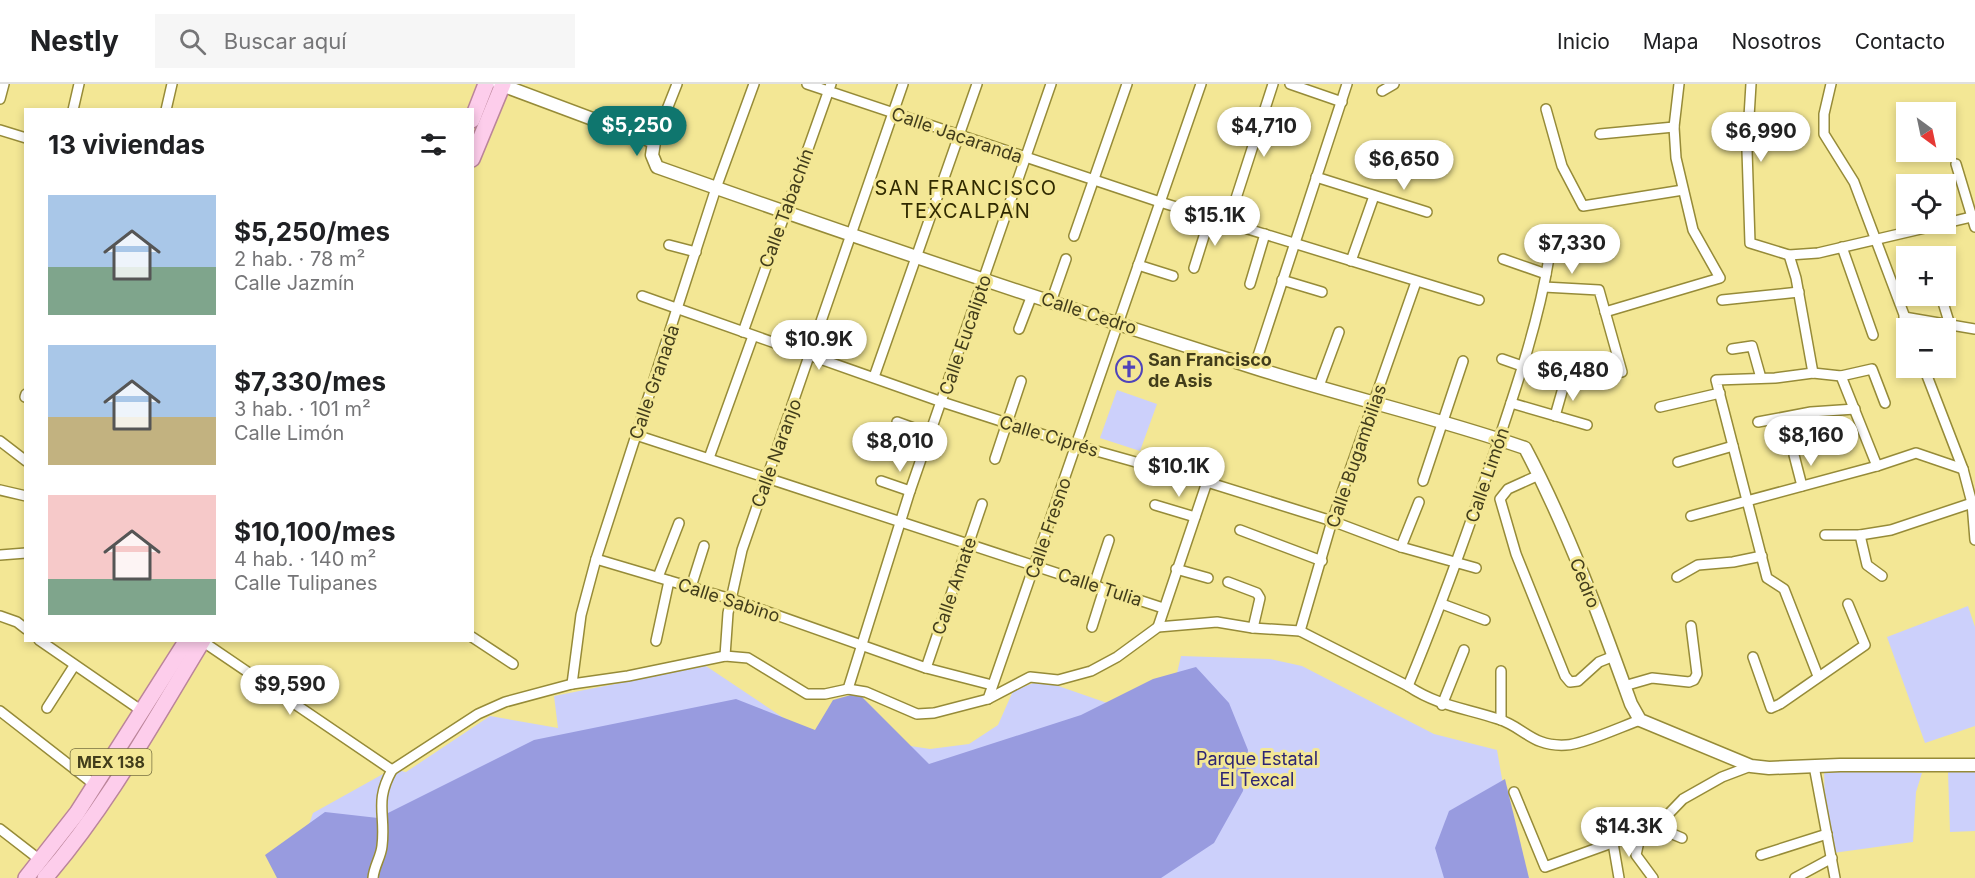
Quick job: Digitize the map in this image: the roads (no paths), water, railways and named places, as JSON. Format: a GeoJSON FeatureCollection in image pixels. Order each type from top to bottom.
{"type":"FeatureCollection","features":[{"type":"Feature","properties":{"kind":"main road"},"geometry":{"type":"LineString","coordinates":[[474,115],[486,84]]}},
{"type":"Feature","properties":{"kind":"main road"},"geometry":{"type":"LineString","coordinates":[[474,154],[501,84]]}},
{"type":"Feature","properties":{"kind":"main road","name":"MEX 138"},"geometry":{"type":"LineString","coordinates":[[26,878],[77,813],[186,642]]}},
{"type":"Feature","properties":{"kind":"main road","name":"MEX 138"},"geometry":{"type":"LineString","coordinates":[[45,878],[101,807],[153,726],[201,642]]}},
{"type":"Feature","properties":{"kind":"street"},"geometry":{"type":"LineString","coordinates":[[0,99],[4,84]]}},
{"type":"Feature","properties":{"kind":"street"},"geometry":{"type":"LineString","coordinates":[[73,108],[79,84]]}},
{"type":"Feature","properties":{"kind":"street"},"geometry":{"type":"LineString","coordinates":[[166,108],[172,84]]}},
{"type":"Feature","properties":{"kind":"street"},"geometry":{"type":"LineString","coordinates":[[501,84],[654,142],[677,84]]}},
{"type":"Feature","properties":{"kind":"street","name":"Calle Granada"},"geometry":{"type":"LineString","coordinates":[[572,684],[581,615],[596,559],[716,188],[754,84]]}},
{"type":"Feature","properties":{"kind":"street","name":"Calle Jacaranda"},"geometry":{"type":"LineString","coordinates":[[807,84],[830,88],[959,135],[1160,202],[1479,300]]}},
{"type":"Feature","properties":{"kind":"street","name":"Calle Naranjo"},"geometry":{"type":"LineString","coordinates":[[725,656],[730,599],[742,550],[903,84]]}},
{"type":"Feature","properties":{"kind":"street"},"geometry":{"type":"LineString","coordinates":[[874,377],[977,84]]}},
{"type":"Feature","properties":{"kind":"street","name":"Calle Eucalipto"},"geometry":{"type":"LineString","coordinates":[[848,689],[910,491],[1052,84]]}},
{"type":"Feature","properties":{"kind":"street"},"geometry":{"type":"LineString","coordinates":[[1074,236],[1127,84]]}},
{"type":"Feature","properties":{"kind":"street","name":"Calle Fresno"},"geometry":{"type":"LineString","coordinates":[[988,699],[1201,84]]}},
{"type":"Feature","properties":{"kind":"street"},"geometry":{"type":"LineString","coordinates":[[1228,223],[1273,84]]}},
{"type":"Feature","properties":{"kind":"street"},"geometry":{"type":"LineString","coordinates":[[1290,84],[1342,102]]}},
{"type":"Feature","properties":{"kind":"street"},"geometry":{"type":"LineString","coordinates":[[1254,368],[1293,242],[1347,84]]}},
{"type":"Feature","properties":{"kind":"street"},"geometry":{"type":"LineString","coordinates":[[1382,91],[1394,84]]}},
{"type":"Feature","properties":{"kind":"street"},"geometry":{"type":"LineString","coordinates":[[1605,312],[1720,278],[1693,230],[1676,158],[1674,127],[1679,84]]}},
{"type":"Feature","properties":{"kind":"street"},"geometry":{"type":"LineString","coordinates":[[1751,84],[1748,150],[1750,243],[1789,255],[1818,253],[1896,234]]}},
{"type":"Feature","properties":{"kind":"street"},"geometry":{"type":"LineString","coordinates":[[1831,84],[1824,114],[1824,134],[1854,182],[1905,316],[1915,318]]}},
{"type":"Feature","properties":{"kind":"street","name":"Calle Tabachín"},"geometry":{"type":"LineString","coordinates":[[709,458],[784,211],[830,88]]}},
{"type":"Feature","properties":{"kind":"street"},"geometry":{"type":"LineString","coordinates":[[1546,109],[1562,166],[1583,206],[1683,190]]}},
{"type":"Feature","properties":{"kind":"street"},"geometry":{"type":"LineString","coordinates":[[1600,134],[1674,127]]}},
{"type":"Feature","properties":{"kind":"street"},"geometry":{"type":"LineString","coordinates":[[0,130],[24,137]]}},
{"type":"Feature","properties":{"kind":"street","name":"Calle Cedro"},"geometry":{"type":"LineString","coordinates":[[654,142],[652,155],[657,167],[716,188],[983,280],[1254,368],[1444,422],[1525,448]]}},
{"type":"Feature","properties":{"kind":"street"},"geometry":{"type":"LineString","coordinates":[[1956,164],[1975,227]]}},
{"type":"Feature","properties":{"kind":"street"},"geometry":{"type":"LineString","coordinates":[[1316,177],[1426,212]]}},
{"type":"Feature","properties":{"kind":"street"},"geometry":{"type":"LineString","coordinates":[[1351,261],[1374,196]]}},
{"type":"Feature","properties":{"kind":"street"},"geometry":{"type":"LineString","coordinates":[[1956,220],[1973,216]]}},
{"type":"Feature","properties":{"kind":"street"},"geometry":{"type":"LineString","coordinates":[[1194,268],[1210,217]]}},
{"type":"Feature","properties":{"kind":"street"},"geometry":{"type":"LineString","coordinates":[[1250,284],[1265,234]]}},
{"type":"Feature","properties":{"kind":"street"},"geometry":{"type":"LineString","coordinates":[[669,245],[696,252]]}},
{"type":"Feature","properties":{"kind":"street"},"geometry":{"type":"LineString","coordinates":[[1842,247],[1873,335]]}},
{"type":"Feature","properties":{"kind":"street"},"geometry":{"type":"LineString","coordinates":[[1789,255],[1813,373]]}},
{"type":"Feature","properties":{"kind":"street","name":"Calle Limón"},"geometry":{"type":"LineString","coordinates":[[1408,686],[1457,564],[1511,403],[1544,287],[1549,258]]}},
{"type":"Feature","properties":{"kind":"street"},"geometry":{"type":"LineString","coordinates":[[1051,302],[1066,259]]}},
{"type":"Feature","properties":{"kind":"street"},"geometry":{"type":"LineString","coordinates":[[1503,259],[1546,274]]}},
{"type":"Feature","properties":{"kind":"street"},"geometry":{"type":"LineString","coordinates":[[1138,265],[1173,276]]}},
{"type":"Feature","properties":{"kind":"street"},"geometry":{"type":"LineString","coordinates":[[1282,280],[1322,292]]}},
{"type":"Feature","properties":{"kind":"street","name":"Calle Bugambilias"},"geometry":{"type":"LineString","coordinates":[[1300,631],[1323,561],[1332,521],[1416,282]]}},
{"type":"Feature","properties":{"kind":"street"},"geometry":{"type":"LineString","coordinates":[[1544,287],[1599,290],[1622,372]]}},
{"type":"Feature","properties":{"kind":"street"},"geometry":{"type":"LineString","coordinates":[[1722,300],[1798,292]]}},
{"type":"Feature","properties":{"kind":"street"},"geometry":{"type":"LineString","coordinates":[[1019,329],[1032,295]]}},
{"type":"Feature","properties":{"kind":"street","name":"Calle Ciprés"},"geometry":{"type":"LineString","coordinates":[[642,296],[942,402],[1075,445],[1332,521],[1401,548],[1476,568]]}},
{"type":"Feature","properties":{"kind":"street"},"geometry":{"type":"LineString","coordinates":[[1956,326],[1975,329]]}},
{"type":"Feature","properties":{"kind":"street"},"geometry":{"type":"LineString","coordinates":[[1319,386],[1339,332]]}},
{"type":"Feature","properties":{"kind":"street"},"geometry":{"type":"LineString","coordinates":[[1732,349],[1752,346],[1761,378]]}},
{"type":"Feature","properties":{"kind":"street"},"geometry":{"type":"LineString","coordinates":[[1502,359],[1565,381],[1555,416]]}},
{"type":"Feature","properties":{"kind":"street"},"geometry":{"type":"LineString","coordinates":[[1423,481],[1463,361]]}},
{"type":"Feature","properties":{"kind":"street"},"geometry":{"type":"LineString","coordinates":[[1818,676],[1784,590],[1767,578],[1716,380],[1813,373],[1841,376],[1872,369],[1885,403]]}},
{"type":"Feature","properties":{"kind":"street"},"geometry":{"type":"LineString","coordinates":[[1841,376],[1877,466]]}},
{"type":"Feature","properties":{"kind":"street"},"geometry":{"type":"LineString","coordinates":[[1928,378],[1963,469],[1972,503],[1975,540]]}},
{"type":"Feature","properties":{"kind":"street"},"geometry":{"type":"LineString","coordinates":[[995,459],[1021,381]]}},
{"type":"Feature","properties":{"kind":"street"},"geometry":{"type":"LineString","coordinates":[[1660,407],[1720,393]]}},
{"type":"Feature","properties":{"kind":"street"},"geometry":{"type":"LineString","coordinates":[[1511,403],[1587,424]]}},
{"type":"Feature","properties":{"kind":"street"},"geometry":{"type":"LineString","coordinates":[[1758,422],[1811,412],[1855,409]]}},
{"type":"Feature","properties":{"kind":"street"},"geometry":{"type":"LineString","coordinates":[[897,422],[930,434]]}},
{"type":"Feature","properties":{"kind":"street"},"geometry":{"type":"LineString","coordinates":[[636,435],[709,458],[766,480]]}},
{"type":"Feature","properties":{"kind":"street"},"geometry":{"type":"LineString","coordinates":[[0,441],[24,459]]}},
{"type":"Feature","properties":{"kind":"street"},"geometry":{"type":"LineString","coordinates":[[1678,462],[1733,446]]}},
{"type":"Feature","properties":{"kind":"street","name":"Cedro"},"geometry":{"type":"LineString","coordinates":[[1525,448],[1577,563],[1624,686],[1640,720]]}},
{"type":"Feature","properties":{"kind":"street"},"geometry":{"type":"LineString","coordinates":[[1691,516],[1877,466],[1916,453],[1963,469]]}},
{"type":"Feature","properties":{"kind":"street"},"geometry":{"type":"LineString","coordinates":[[1794,454],[1802,486]]}},
{"type":"Feature","properties":{"kind":"street"},"geometry":{"type":"LineString","coordinates":[[1539,475],[1508,489],[1500,499],[1516,554],[1565,676],[1570,682],[1578,681],[1599,662],[1614,656]]}},
{"type":"Feature","properties":{"kind":"street","name":"Calle Tulia"},"geometry":{"type":"LineString","coordinates":[[766,480],[1163,608]]}},
{"type":"Feature","properties":{"kind":"street"},"geometry":{"type":"LineString","coordinates":[[881,481],[910,491]]}},
{"type":"Feature","properties":{"kind":"street"},"geometry":{"type":"LineString","coordinates":[[1158,627],[1206,482]]}},
{"type":"Feature","properties":{"kind":"street"},"geometry":{"type":"LineString","coordinates":[[0,490],[24,496]]}},
{"type":"Feature","properties":{"kind":"street"},"geometry":{"type":"LineString","coordinates":[[1401,548],[1419,502]]}},
{"type":"Feature","properties":{"kind":"street"},"geometry":{"type":"LineString","coordinates":[[1825,535],[1860,535],[1891,530],[1972,503]]}},
{"type":"Feature","properties":{"kind":"street","name":"Calle Amate"},"geometry":{"type":"LineString","coordinates":[[926,668],[982,504]]}},
{"type":"Feature","properties":{"kind":"street"},"geometry":{"type":"LineString","coordinates":[[1155,505],[1195,517]]}},
{"type":"Feature","properties":{"kind":"street"},"geometry":{"type":"LineString","coordinates":[[658,577],[679,523]]}},
{"type":"Feature","properties":{"kind":"street"},"geometry":{"type":"LineString","coordinates":[[1240,530],[1323,561]]}},
{"type":"Feature","properties":{"kind":"street"},"geometry":{"type":"LineString","coordinates":[[1860,535],[1868,565],[1882,576]]}},
{"type":"Feature","properties":{"kind":"street"},"geometry":{"type":"LineString","coordinates":[[1094,585],[1109,540]]}},
{"type":"Feature","properties":{"kind":"street"},"geometry":{"type":"LineString","coordinates":[[691,587],[704,546]]}},
{"type":"Feature","properties":{"kind":"street"},"geometry":{"type":"LineString","coordinates":[[0,555],[24,553]]}},
{"type":"Feature","properties":{"kind":"street"},"geometry":{"type":"LineString","coordinates":[[1677,577],[1698,565],[1733,562],[1761,556]]}},
{"type":"Feature","properties":{"kind":"street","name":"Calle Sabino"},"geometry":{"type":"LineString","coordinates":[[596,559],[730,599],[926,668],[992,685]]}},
{"type":"Feature","properties":{"kind":"street"},"geometry":{"type":"LineString","coordinates":[[1176,569],[1208,578]]}},
{"type":"Feature","properties":{"kind":"street"},"geometry":{"type":"LineString","coordinates":[[656,641],[669,581]]}},
{"type":"Feature","properties":{"kind":"street"},"geometry":{"type":"LineString","coordinates":[[1228,582],[1257,593],[1260,598],[1253,628]]}},
{"type":"Feature","properties":{"kind":"street"},"geometry":{"type":"LineString","coordinates":[[1092,627],[1104,589]]}},
{"type":"Feature","properties":{"kind":"street"},"geometry":{"type":"LineString","coordinates":[[1442,604],[1485,620]]}},
{"type":"Feature","properties":{"kind":"street"},"geometry":{"type":"LineString","coordinates":[[1753,657],[1771,708],[1780,704],[1818,676],[1861,650],[1865,645],[1848,604]]}},
{"type":"Feature","properties":{"kind":"street"},"geometry":{"type":"LineString","coordinates":[[0,616],[17,622],[24,627]]}},
{"type":"Feature","properties":{"kind":"street"},"geometry":{"type":"LineString","coordinates":[[373,878],[374,865],[382,850],[384,831],[380,803],[386,781],[392,770],[478,714],[505,702],[572,684],[628,676],[725,656],[748,658],[807,694],[825,694],[848,689],[867,692],[917,714],[934,713],[988,699],[1029,677],[1058,680],[1091,671],[1117,657],[1158,627],[1217,622],[1253,628],[1300,631],[1442,705],[1501,720],[1533,741],[1566,746],[1640,720],[1751,766],[1769,768],[1975,765]]}},
{"type":"Feature","properties":{"kind":"street"},"geometry":{"type":"LineString","coordinates":[[1624,686],[1652,678],[1689,682],[1694,680],[1697,674],[1691,626]]}},
{"type":"Feature","properties":{"kind":"street"},"geometry":{"type":"LineString","coordinates":[[474,638],[513,664]]}},
{"type":"Feature","properties":{"kind":"street"},"geometry":{"type":"LineString","coordinates":[[42,642],[142,711]]}},
{"type":"Feature","properties":{"kind":"street"},"geometry":{"type":"LineString","coordinates":[[203,642],[392,770]]}},
{"type":"Feature","properties":{"kind":"street"},"geometry":{"type":"LineString","coordinates":[[1442,705],[1464,650]]}},
{"type":"Feature","properties":{"kind":"street"},"geometry":{"type":"LineString","coordinates":[[47,708],[74,666]]}},
{"type":"Feature","properties":{"kind":"street"},"geometry":{"type":"LineString","coordinates":[[1501,671],[1501,720]]}},
{"type":"Feature","properties":{"kind":"street"},"geometry":{"type":"LineString","coordinates":[[0,711],[95,785]]}},
{"type":"Feature","properties":{"kind":"street"},"geometry":{"type":"LineString","coordinates":[[1514,792],[1545,867],[1656,827],[1683,799],[1722,777],[1751,766]]}},
{"type":"Feature","properties":{"kind":"street"},"geometry":{"type":"LineString","coordinates":[[1814,766],[1835,878]]}},
{"type":"Feature","properties":{"kind":"street"},"geometry":{"type":"LineString","coordinates":[[1656,827],[1682,838]]}},
{"type":"Feature","properties":{"kind":"street"},"geometry":{"type":"LineString","coordinates":[[0,829],[40,860]]}},
{"type":"Feature","properties":{"kind":"street"},"geometry":{"type":"LineString","coordinates":[[1641,832],[1636,855],[1653,878]]}},
{"type":"Feature","properties":{"kind":"street"},"geometry":{"type":"LineString","coordinates":[[1761,855],[1827,834]]}},
{"type":"Feature","properties":{"kind":"street"},"geometry":{"type":"LineString","coordinates":[[1613,843],[1619,878]]}},
{"type":"Feature","properties":{"kind":"street"},"geometry":{"type":"LineString","coordinates":[[1795,878],[1832,858]]}},
{"type":"Feature","properties":{"kind":"place","name":"San Francisco de Asis"},"geometry":{"type":"Point","coordinates":[1129,369]}},
{"type":"Feature","properties":{"kind":"district","name":"SAN FRANCISCO TEXCALPAN"},"geometry":{"type":"Point","coordinates":[966,200]}},
{"type":"Feature","properties":{"kind":"park label","name":"Parque Estatal El Texcal"},"geometry":{"type":"Point","coordinates":[1257,768]}}]}
